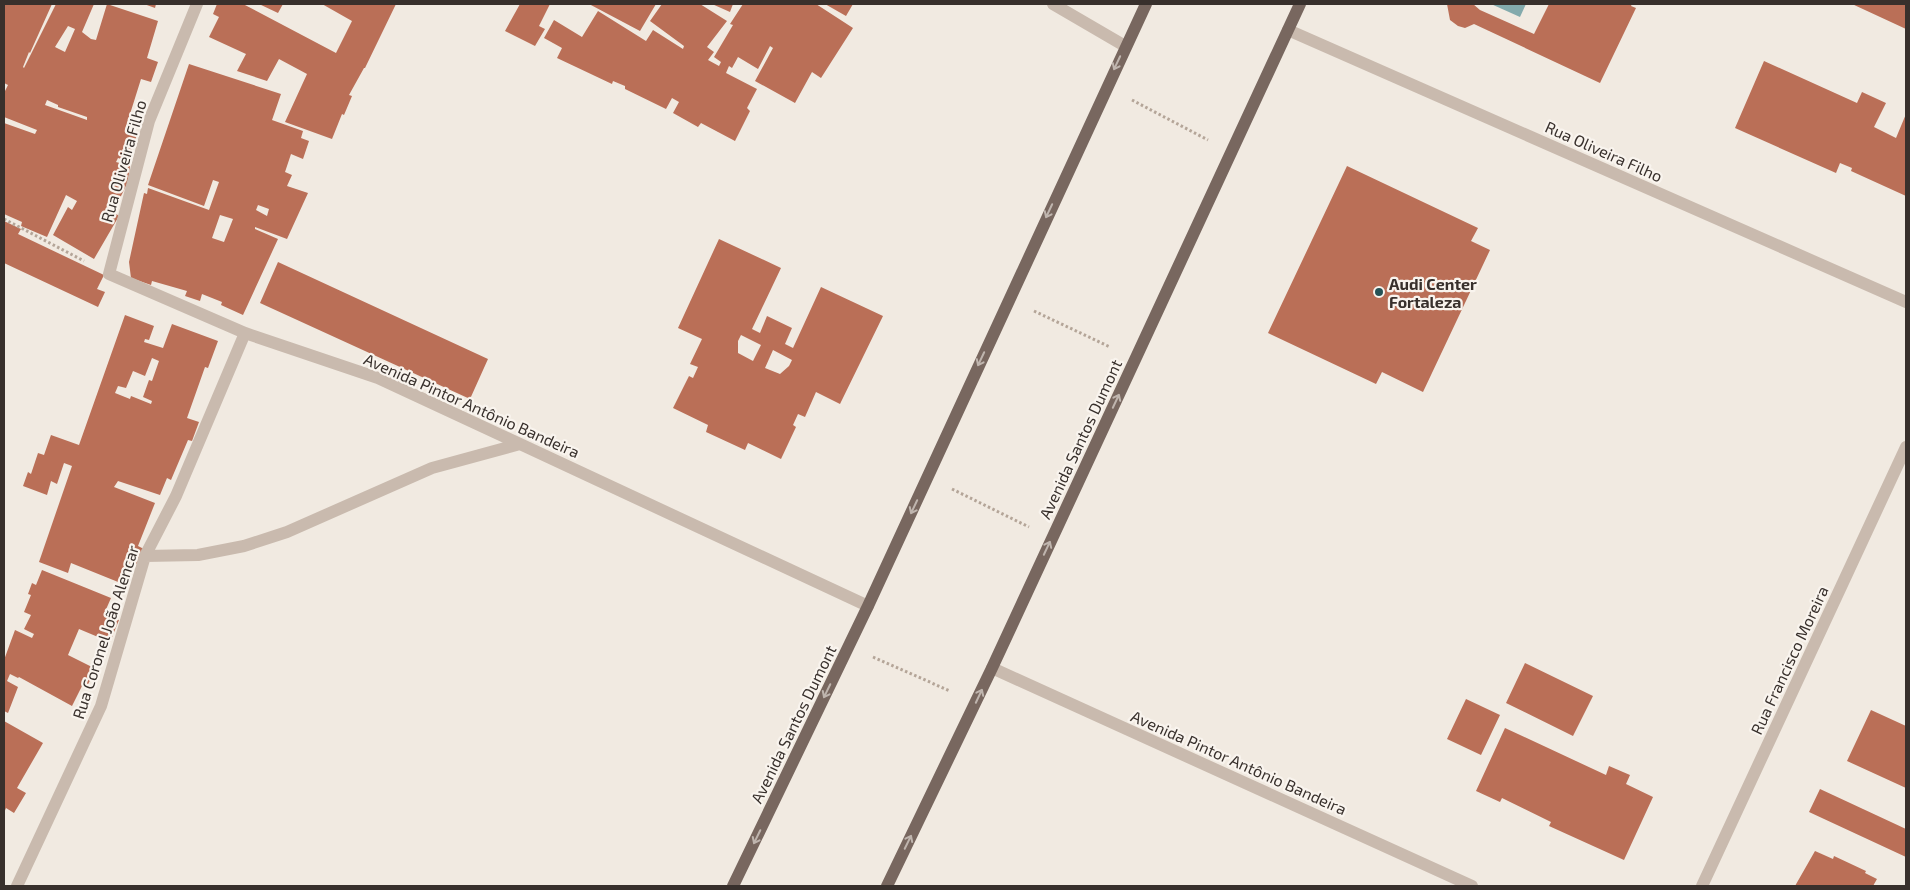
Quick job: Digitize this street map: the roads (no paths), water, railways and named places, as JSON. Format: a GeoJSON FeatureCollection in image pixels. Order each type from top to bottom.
{"type":"FeatureCollection","features":[{"type":"Feature","properties":{"kind":"main road","name":"Avenida Santos Dumont"},"geometry":{"type":"LineString","coordinates":[[738,885],[1146,4]]}},
{"type":"Feature","properties":{"kind":"main road","name":"Avenida Santos Dumont"},"geometry":{"type":"LineString","coordinates":[[887,886],[992,668],[1300,4]]}},
{"type":"Feature","properties":{"kind":"street","name":"Rua Oliveira Filho"},"geometry":{"type":"LineString","coordinates":[[109,274],[148,121],[197,4]]}},
{"type":"Feature","properties":{"kind":"street"},"geometry":{"type":"LineString","coordinates":[[1053,4],[1125,46]]}},
{"type":"Feature","properties":{"kind":"street","name":"Rua Oliveira Filho"},"geometry":{"type":"LineString","coordinates":[[1288,30],[1906,302]]}},
{"type":"Feature","properties":{"kind":"street","name":"Avenida Pintor Antônio Bandeira"},"geometry":{"type":"LineString","coordinates":[[109,274],[245,333],[378,378],[868,606]]}},
{"type":"Feature","properties":{"kind":"street","name":"Rua Coronel João Alencar"},"geometry":{"type":"LineString","coordinates":[[17,886],[101,706],[145,556],[176,496],[245,333]]}},
{"type":"Feature","properties":{"kind":"street"},"geometry":{"type":"LineString","coordinates":[[145,556],[198,555],[244,546],[287,532],[432,468],[520,444]]}},
{"type":"Feature","properties":{"kind":"street","name":"Rua Francisco Moreira"},"geometry":{"type":"LineString","coordinates":[[1702,886],[1906,447]]}},
{"type":"Feature","properties":{"kind":"street","name":"Avenida Pintor Antônio Bandeira"},"geometry":{"type":"LineString","coordinates":[[992,668],[1472,886]]}},
{"type":"Feature","properties":{"kind":"water"},"geometry":{"type":"Polygon","coordinates":[[[1491,4],[1526,4],[1520,17],[1491,4]]]}},
{"type":"Feature","properties":{"kind":"place","name":"Audi Center Fortaleza"},"geometry":{"type":"Point","coordinates":[1379,292]}}]}
